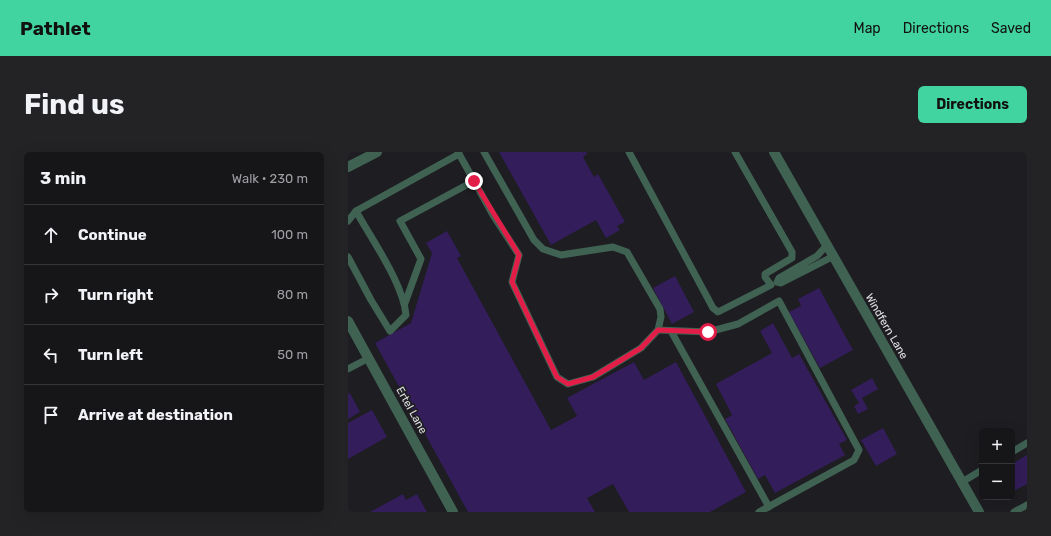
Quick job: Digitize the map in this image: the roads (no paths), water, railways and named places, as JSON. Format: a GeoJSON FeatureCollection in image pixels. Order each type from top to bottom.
{"type":"FeatureCollection","features":[{"type":"Feature","properties":{"kind":"street"},"geometry":{"type":"LineString","coordinates":[[348,167],[377,152]]}},
{"type":"Feature","properties":{"kind":"street","name":"Windfern Lane"},"geometry":{"type":"LineString","coordinates":[[774,152],[979,512]]}},
{"type":"Feature","properties":{"kind":"street","name":"Ertel Lane"},"geometry":{"type":"LineString","coordinates":[[348,321],[453,512]]}},
{"type":"Feature","properties":{"kind":"lane"},"geometry":{"type":"LineString","coordinates":[[348,221],[356,211],[458,153],[519,255],[512,282],[557,377],[568,384],[593,377],[641,348],[658,330],[661,317],[660,309],[627,252],[613,247],[561,255],[543,250],[534,240],[484,152]]}},
{"type":"Feature","properties":{"kind":"lane"},"geometry":{"type":"LineString","coordinates":[[630,152],[713,308],[718,312],[774,284],[781,283],[834,256]]}},
{"type":"Feature","properties":{"kind":"lane"},"geometry":{"type":"LineString","coordinates":[[736,152],[792,252],[792,258],[765,274],[774,284]]}},
{"type":"Feature","properties":{"kind":"lane"},"geometry":{"type":"LineString","coordinates":[[405,303],[421,259],[400,221],[474,181]]}},
{"type":"Feature","properties":{"kind":"lane"},"geometry":{"type":"LineString","coordinates":[[348,257],[371,300],[390,331],[406,315],[405,303],[395,281],[356,211]]}},
{"type":"Feature","properties":{"kind":"lane"},"geometry":{"type":"LineString","coordinates":[[774,284],[779,278],[817,256],[827,245]]}},
{"type":"Feature","properties":{"kind":"lane"},"geometry":{"type":"LineString","coordinates":[[658,330],[708,332],[738,324],[779,301],[859,450],[854,460],[759,512]]}},
{"type":"Feature","properties":{"kind":"lane"},"geometry":{"type":"LineString","coordinates":[[671,331],[769,507]]}},
{"type":"Feature","properties":{"kind":"lane"},"geometry":{"type":"LineString","coordinates":[[348,369],[369,358]]}},
{"type":"Feature","properties":{"kind":"lane"},"geometry":{"type":"LineString","coordinates":[[1015,450],[1027,443]]}},
{"type":"Feature","properties":{"kind":"lane"},"geometry":{"type":"LineString","coordinates":[[962,482],[979,472]]}},
{"type":"Feature","properties":{"kind":"lane"},"geometry":{"type":"LineString","coordinates":[[1014,512],[1027,505]]}}]}
